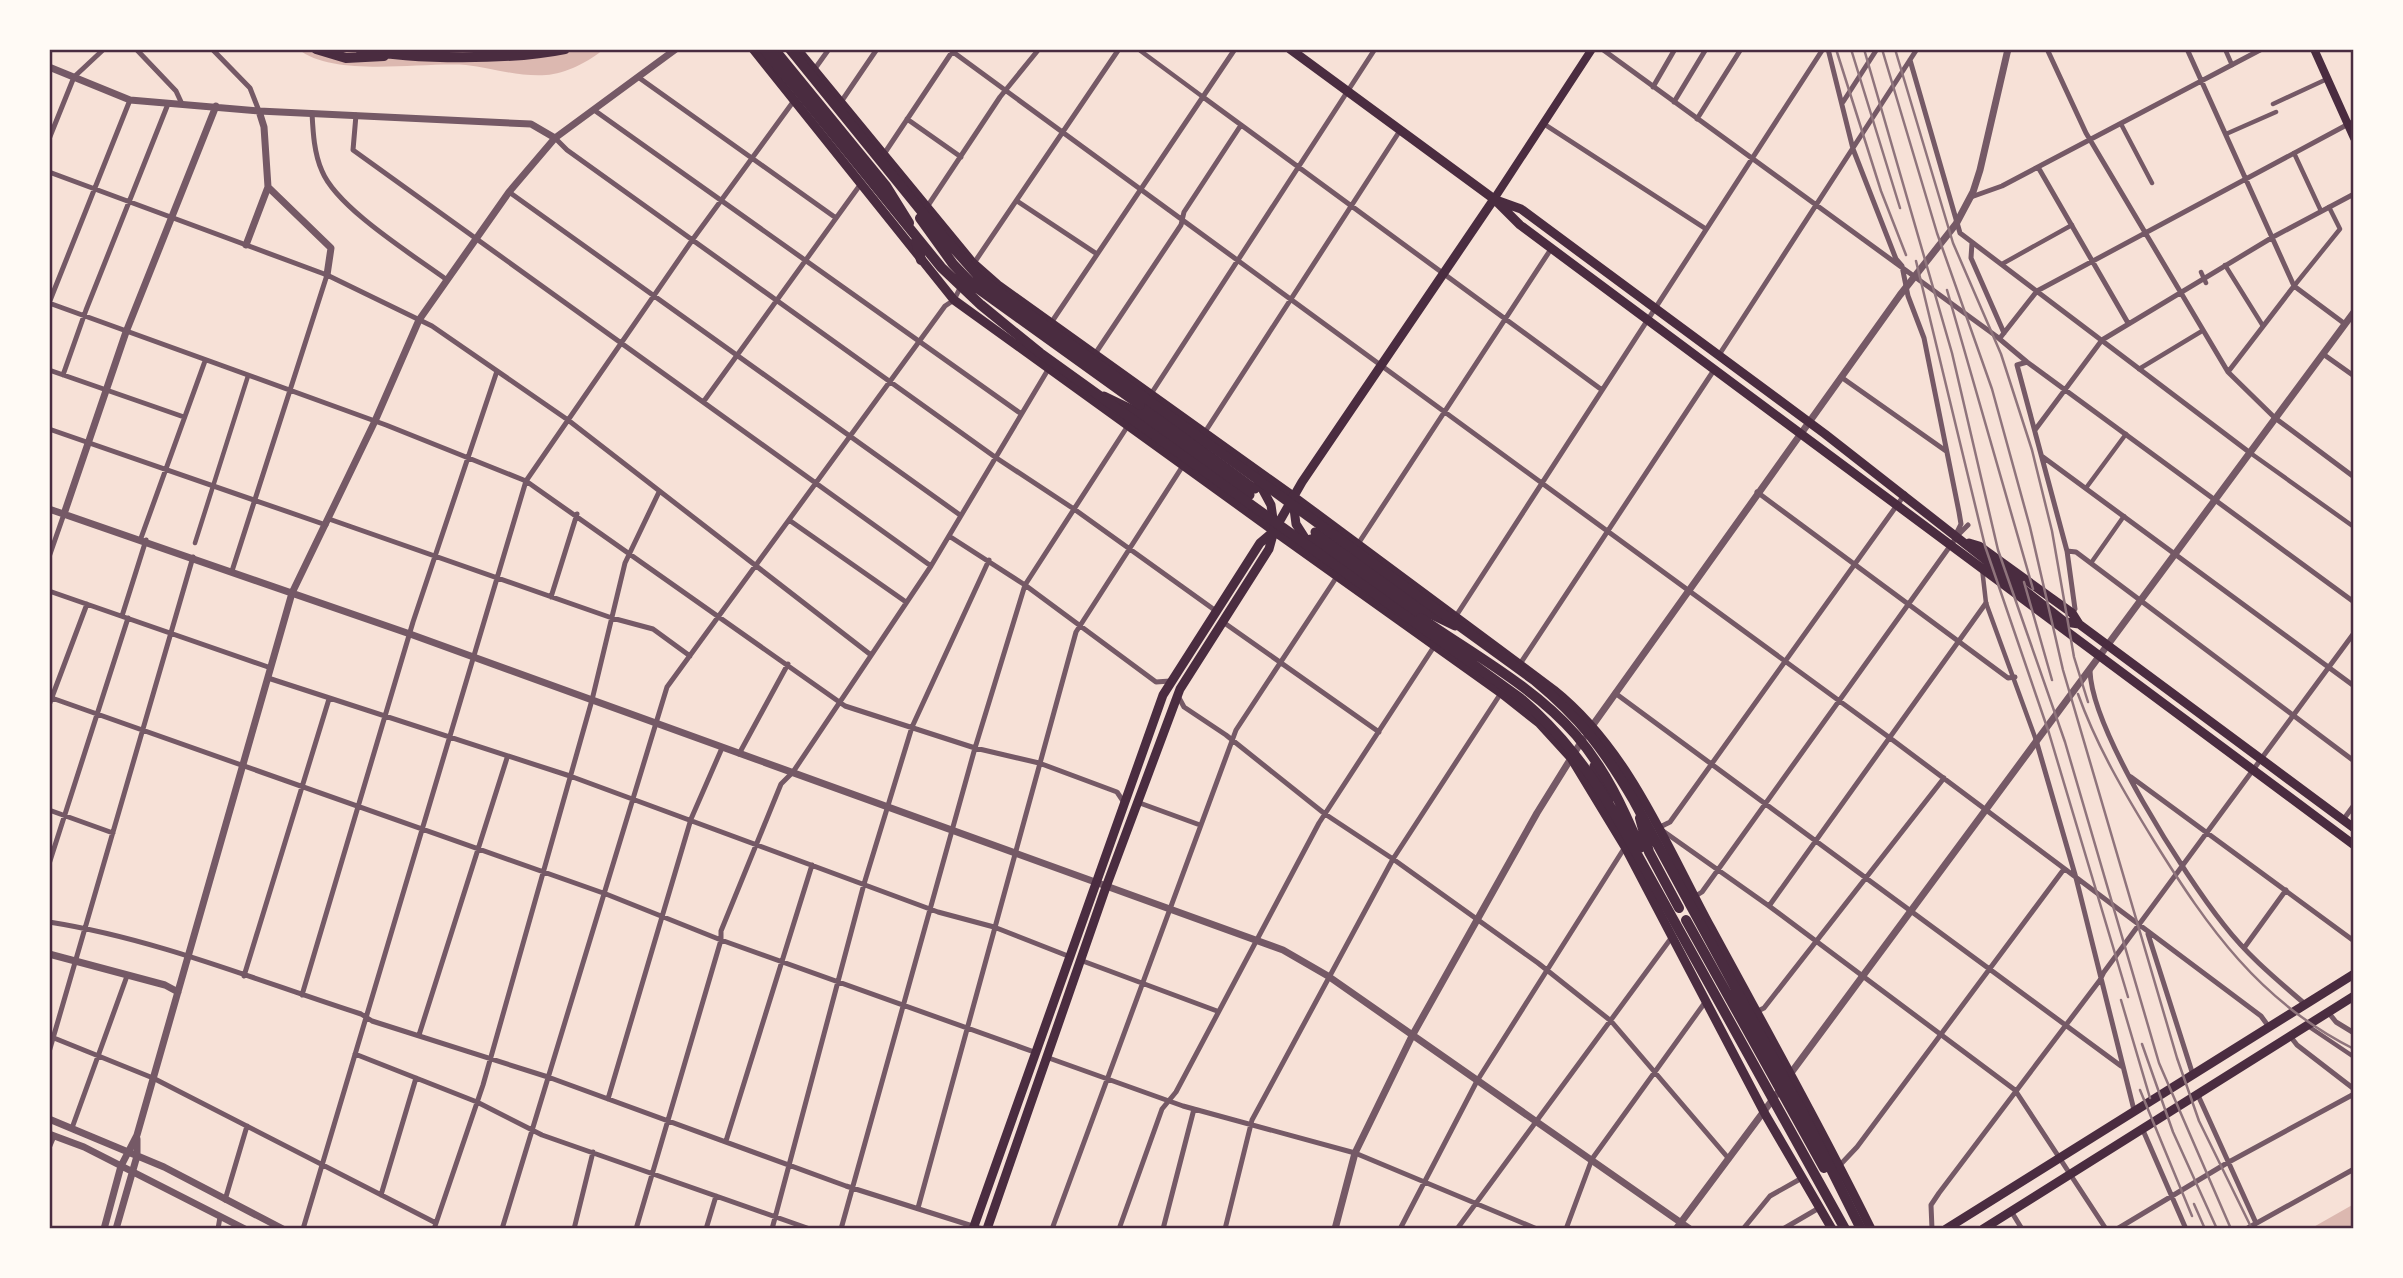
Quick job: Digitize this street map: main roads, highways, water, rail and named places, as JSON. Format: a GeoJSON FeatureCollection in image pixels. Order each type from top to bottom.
{"type":"FeatureCollection","features":[{"type":"Feature","properties":{"kind":"highway"},"geometry":{"type":"LineString","coordinates":[[316,49],[361,58],[385,56],[404,49]]}},
{"type":"Feature","properties":{"kind":"highway"},"geometry":{"type":"LineString","coordinates":[[360,49],[422,56],[524,54],[565,49]]}},
{"type":"Feature","properties":{"kind":"highway"},"geometry":{"type":"LineString","coordinates":[[764,49],[941,267],[1001,322],[1542,716],[1568,743],[1597,783],[1844,1229]]}},
{"type":"Feature","properties":{"kind":"highway"},"geometry":{"type":"LineString","coordinates":[[774,49],[886,186],[912,228],[921,260]]}},
{"type":"Feature","properties":{"kind":"highway"},"geometry":{"type":"LineString","coordinates":[[790,49],[962,260],[993,289],[1523,672],[1581,721],[1606,753],[1634,801],[1802,1111],[1860,1229]]}},
{"type":"Feature","properties":{"kind":"highway"},"geometry":{"type":"LineString","coordinates":[[895,179],[940,248],[961,274],[996,303],[1140,405]]}},
{"type":"Feature","properties":{"kind":"highway"},"geometry":{"type":"LineString","coordinates":[[1421,618],[1525,691],[1576,735],[1619,799],[1655,887]]}},
{"type":"Feature","properties":{"kind":"highway"},"geometry":{"type":"LineString","coordinates":[[1636,790],[1649,852],[1679,908]]}},
{"type":"Feature","properties":{"kind":"highway"},"geometry":{"type":"LineString","coordinates":[[1686,920],[1860,1229]]}},
{"type":"Feature","properties":{"kind":"main road"},"geometry":{"type":"LineString","coordinates":[[752,49],[954,300],[1435,645],[1539,723],[1571,758],[1613,827],[1765,1114],[1832,1229]]}},
{"type":"Feature","properties":{"kind":"main road"},"geometry":{"type":"LineString","coordinates":[[797,49],[974,263],[998,285],[1205,432],[1492,642],[1593,724],[1658,828],[1840,1165],[1871,1229]]}},
{"type":"Feature","properties":{"kind":"main road"},"geometry":{"type":"LineString","coordinates":[[1290,49],[1494,199],[1513,220],[1551,249],[1950,545],[1982,563],[2065,622],[2079,624]]}},
{"type":"Feature","properties":{"kind":"main road"},"geometry":{"type":"LineString","coordinates":[[979,1228],[1048,1057],[1106,887],[1180,689],[1269,550],[1274,531],[1293,496],[1592,49]]}},
{"type":"Feature","properties":{"kind":"main road"},"geometry":{"type":"LineString","coordinates":[[2314,49],[2351,123],[2354,138]]}},
{"type":"Feature","properties":{"kind":"main road"},"geometry":{"type":"LineString","coordinates":[[1494,199],[1521,209],[1808,421],[1969,543],[1982,563],[2099,655],[2354,845]]}},
{"type":"Feature","properties":{"kind":"main road"},"geometry":{"type":"LineString","coordinates":[[1074,385],[1135,411],[1253,492],[1140,405],[1095,354]]}},
{"type":"Feature","properties":{"kind":"main road"},"geometry":{"type":"LineString","coordinates":[[1250,466],[1271,505],[1274,531]]}},
{"type":"Feature","properties":{"kind":"main road"},"geometry":{"type":"LineString","coordinates":[[1293,496],[1296,524],[1333,572]]}},
{"type":"Feature","properties":{"kind":"main road"},"geometry":{"type":"LineString","coordinates":[[979,1228],[1068,956],[1123,801],[1170,681],[1260,543],[1274,531]]}},
{"type":"Feature","properties":{"kind":"main road"},"geometry":{"type":"LineString","coordinates":[[1462,665],[1421,618],[1313,535],[1426,612],[1492,642]]}},
{"type":"Feature","properties":{"kind":"main road"},"geometry":{"type":"LineString","coordinates":[[1969,543],[1979,546],[2072,613],[2079,624],[2354,828]]}},
{"type":"Feature","properties":{"kind":"main road"},"geometry":{"type":"LineString","coordinates":[[1582,740],[1604,786],[1613,827]]}},
{"type":"Feature","properties":{"kind":"main road"},"geometry":{"type":"LineString","coordinates":[[1946,1229],[2354,974]]}},
{"type":"Feature","properties":{"kind":"main road"},"geometry":{"type":"LineString","coordinates":[[1983,1229],[2354,996]]}},
{"type":"Feature","properties":{"kind":"railway"},"geometry":{"type":"LineString","coordinates":[[1836,49],[1881,191],[1906,255]]}},
{"type":"Feature","properties":{"kind":"railway"},"geometry":{"type":"LineString","coordinates":[[1851,49],[1900,208]]}},
{"type":"Feature","properties":{"kind":"railway"},"geometry":{"type":"LineString","coordinates":[[1864,49],[1952,353],[1998,550],[2065,742],[2159,1063],[2231,1229]]}},
{"type":"Feature","properties":{"kind":"railway"},"geometry":{"type":"LineString","coordinates":[[1882,49],[1937,233],[1992,389],[2030,527],[2063,670],[2177,1058],[2199,1121],[2252,1229]]}},
{"type":"Feature","properties":{"kind":"railway"},"geometry":{"type":"LineString","coordinates":[[1895,49],[1953,243],[2001,354],[2032,450],[2052,531],[2074,657],[2088,702]]}},
{"type":"Feature","properties":{"kind":"railway"},"geometry":{"type":"LineString","coordinates":[[1916,261],[1985,546],[2049,733],[2128,997]]}},
{"type":"Feature","properties":{"kind":"railway"},"geometry":{"type":"LineString","coordinates":[[1947,290],[2033,589]]}},
{"type":"Feature","properties":{"kind":"railway"},"geometry":{"type":"LineString","coordinates":[[2024,582],[2052,680]]}},
{"type":"Feature","properties":{"kind":"railway"},"geometry":{"type":"LineString","coordinates":[[2078,694],[2122,788],[2174,873],[2216,933],[2239,960],[2291,1009],[2354,1049]]}},
{"type":"Feature","properties":{"kind":"railway"},"geometry":{"type":"LineString","coordinates":[[2121,1000],[2150,1098]]}},
{"type":"Feature","properties":{"kind":"railway"},"geometry":{"type":"LineString","coordinates":[[2142,1044],[2173,1132],[2217,1229]]}},
{"type":"Feature","properties":{"kind":"railway"},"geometry":{"type":"LineString","coordinates":[[2140,1090],[2192,1216]]}},
{"type":"Feature","properties":{"kind":"railway"},"geometry":{"type":"LineString","coordinates":[[2194,1204],[2205,1229]]}}]}
